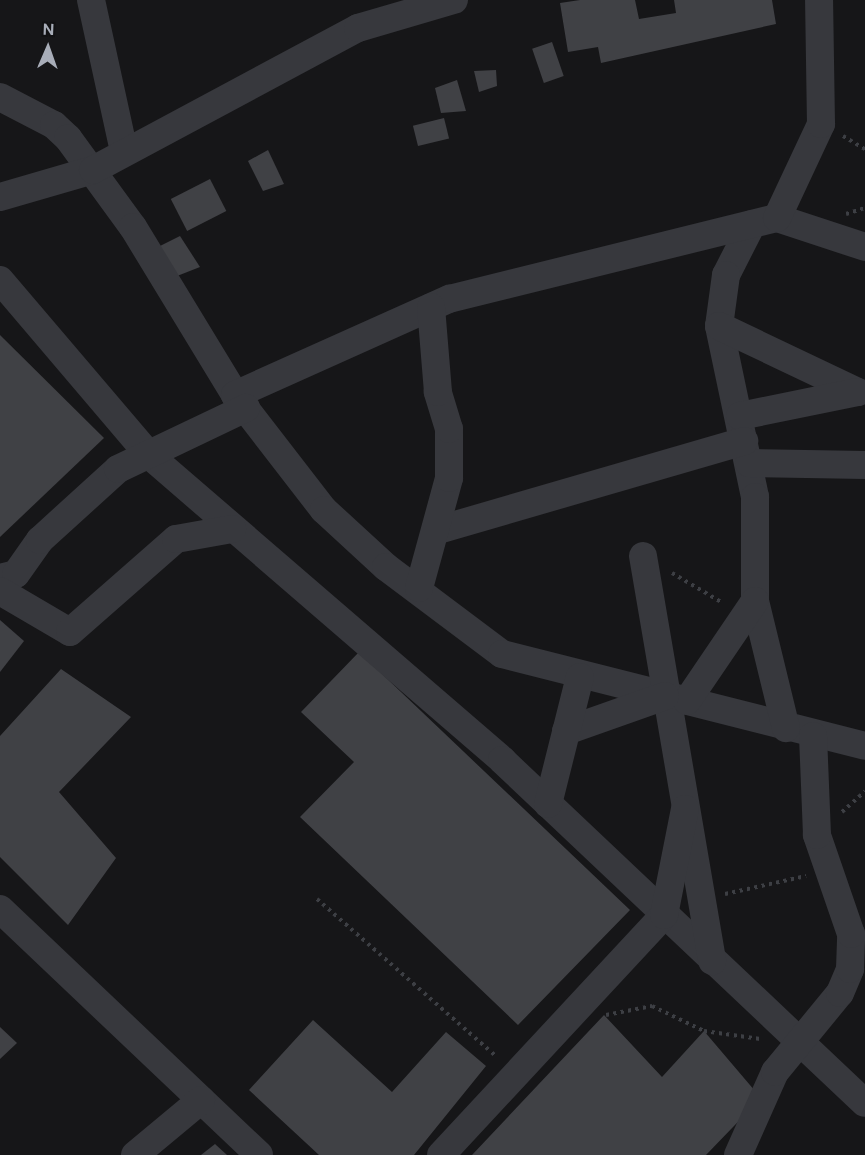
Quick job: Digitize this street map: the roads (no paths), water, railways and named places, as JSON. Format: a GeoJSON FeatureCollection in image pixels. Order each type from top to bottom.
{"type":"FeatureCollection","features":[{"type":"Feature","properties":{"kind":"street"},"geometry":{"type":"LineString","coordinates":[[91,0],[124,151]]}},
{"type":"Feature","properties":{"kind":"street"},"geometry":{"type":"LineString","coordinates":[[0,197],[93,170],[124,151],[358,28],[454,0]]}},
{"type":"Feature","properties":{"kind":"street"},"geometry":{"type":"LineString","coordinates":[[786,728],[750,608],[755,497],[719,326],[726,275],[765,221],[821,124],[819,0]]}},
{"type":"Feature","properties":{"kind":"street"},"geometry":{"type":"LineString","coordinates":[[0,97],[54,125],[93,170],[241,401],[324,510],[386,567],[418,588],[501,654],[580,677],[676,699],[813,736],[865,746]]}},
{"type":"Feature","properties":{"kind":"street"},"geometry":{"type":"LineString","coordinates":[[0,578],[16,574],[84,494],[241,401],[431,307],[765,221],[865,248]]}},
{"type":"Feature","properties":{"kind":"street"},"geometry":{"type":"LineString","coordinates":[[0,280],[149,455],[548,804],[799,1044],[865,1103]]}},
{"type":"Feature","properties":{"kind":"street"},"geometry":{"type":"LineString","coordinates":[[418,588],[438,530],[449,478],[449,429],[438,392],[431,307]]}},
{"type":"Feature","properties":{"kind":"street"},"geometry":{"type":"LineString","coordinates":[[438,530],[744,440],[858,392],[719,326]]}},
{"type":"Feature","properties":{"kind":"street"},"geometry":{"type":"LineString","coordinates":[[744,440],[865,465]]}},
{"type":"Feature","properties":{"kind":"street"},"geometry":{"type":"LineString","coordinates":[[0,591],[70,632],[176,538],[231,529]]}},
{"type":"Feature","properties":{"kind":"street"},"geometry":{"type":"LineString","coordinates":[[643,556],[676,699],[685,808],[712,961]]}},
{"type":"Feature","properties":{"kind":"street"},"geometry":{"type":"LineString","coordinates":[[566,731],[676,699],[750,608]]}},
{"type":"Feature","properties":{"kind":"street"},"geometry":{"type":"LineString","coordinates":[[548,804],[580,677]]}},
{"type":"Feature","properties":{"kind":"street"},"geometry":{"type":"LineString","coordinates":[[736,1151],[775,1072],[840,993],[850,969],[851,934],[817,835],[813,736]]}},
{"type":"Feature","properties":{"kind":"street"},"geometry":{"type":"LineString","coordinates":[[441,1155],[664,915],[685,808]]}},
{"type":"Feature","properties":{"kind":"street"},"geometry":{"type":"LineString","coordinates":[[0,909],[259,1155]]}},
{"type":"Feature","properties":{"kind":"street"},"geometry":{"type":"LineString","coordinates":[[135,1155],[201,1100]]}}]}
